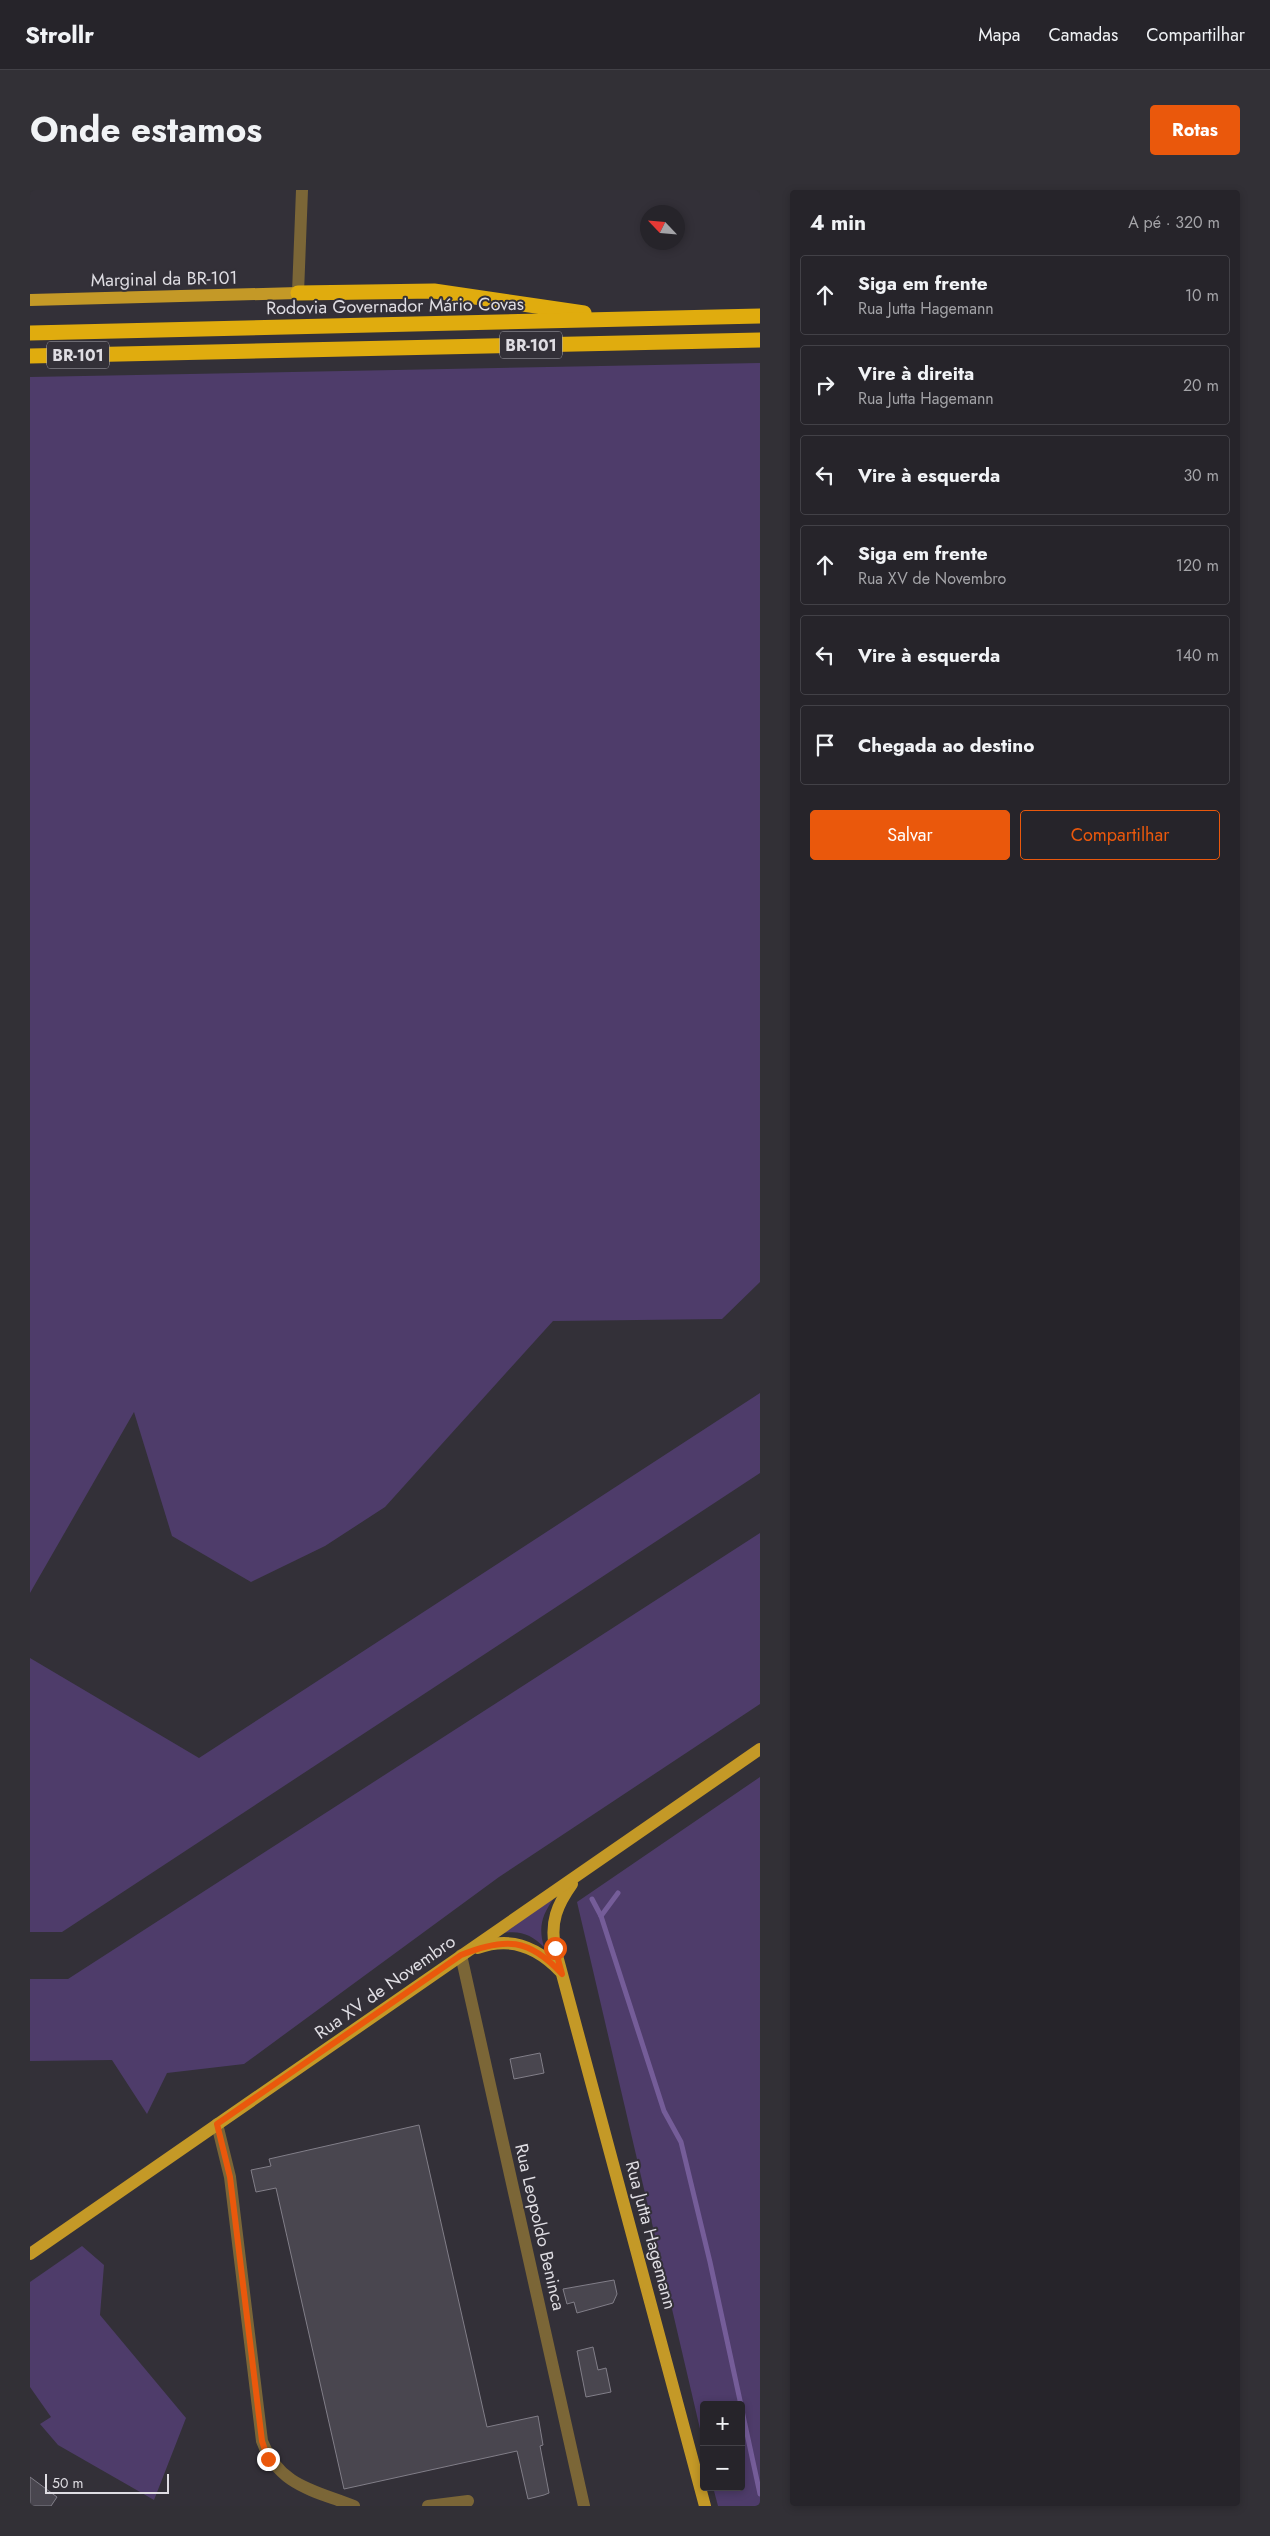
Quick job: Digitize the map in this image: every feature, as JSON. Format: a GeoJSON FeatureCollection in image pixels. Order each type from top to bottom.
{"type":"FeatureCollection","features":[{"type":"Feature","properties":{"kind":"highway"},"geometry":{"type":"LineString","coordinates":[[298,293],[434,291],[486,297],[620,319]]}},
{"type":"Feature","properties":{"kind":"highway","name":"Rodovia Governador Mário Covas"},"geometry":{"type":"LineString","coordinates":[[30,333],[760,316]]}},
{"type":"Feature","properties":{"kind":"highway","name":"BR-101"},"geometry":{"type":"LineString","coordinates":[[30,356],[760,340]]}},
{"type":"Feature","properties":{"kind":"main road","name":"Marginal da BR-101"},"geometry":{"type":"LineString","coordinates":[[30,300],[298,293]]}},
{"type":"Feature","properties":{"kind":"main road","name":"Rua XV de Novembro"},"geometry":{"type":"LineString","coordinates":[[30,2254],[760,1749]]}},
{"type":"Feature","properties":{"kind":"main road","name":"Rua Jutta Hagemann"},"geometry":{"type":"LineString","coordinates":[[578,1876],[562,1898],[554,1917],[552,1933],[705,2506]]}},
{"type":"Feature","properties":{"kind":"main road","name":"Rua Jutta Hagemann"},"geometry":{"type":"LineString","coordinates":[[461,1955],[484,1946],[506,1942],[518,1944],[528,1946],[547,1957],[562,1974]]}},
{"type":"Feature","properties":{"kind":"street"},"geometry":{"type":"LineString","coordinates":[[298,293],[302,190]]}},
{"type":"Feature","properties":{"kind":"street","name":"Rua Leopoldo Beninca"},"geometry":{"type":"LineString","coordinates":[[461,1955],[584,2506]]}},
{"type":"Feature","properties":{"kind":"street"},"geometry":{"type":"LineString","coordinates":[[217,2124],[230,2177],[262,2441],[268,2459],[294,2483],[354,2506]]}},
{"type":"Feature","properties":{"kind":"street"},"geometry":{"type":"LineString","coordinates":[[428,2506],[468,2501]]}},
{"type":"Feature","properties":{"kind":"shaded area"},"geometry":{"type":"Polygon","coordinates":[[[760,363],[760,1282],[722,1319],[553,1321],[385,1507],[325,1546],[251,1582],[172,1536],[134,1412],[30,1593],[30,377],[760,363]]]}},
{"type":"Feature","properties":{"kind":"shaded area"},"geometry":{"type":"Polygon","coordinates":[[[760,1393],[760,1473],[62,1932],[30,1932],[30,1658],[199,1758],[760,1393]]]}},
{"type":"Feature","properties":{"kind":"shaded area"},"geometry":{"type":"Polygon","coordinates":[[[760,1533],[760,1704],[499,1877],[244,2064],[167,2073],[147,2114],[112,2060],[30,2061],[30,1979],[68,1979],[760,1533]]]}},
{"type":"Feature","properties":{"kind":"shaded area"},"geometry":{"type":"Polygon","coordinates":[[[760,1777],[760,2506],[718,2506],[714,2491],[745,2491],[745,2401],[700,2401],[700,2429],[577,1902],[760,1777]]]}},
{"type":"Feature","properties":{"kind":"shaded area"},"geometry":{"type":"Polygon","coordinates":[[[554,1898],[542,1921],[541,1933],[544,1947],[526,1934],[515,1932],[503,1933],[554,1898]]]}},
{"type":"Feature","properties":{"kind":"shaded area"},"geometry":{"type":"Polygon","coordinates":[[[82,2246],[104,2265],[100,2315],[186,2418],[154,2500],[58,2445],[40,2424],[51,2417],[30,2387],[30,2282],[82,2246]]]}},
{"type":"Feature","properties":{"kind":"building"},"geometry":{"type":"Polygon","coordinates":[[[540,2053],[544,2073],[514,2079],[510,2059],[540,2053]]]}},
{"type":"Feature","properties":{"kind":"building"},"geometry":{"type":"Polygon","coordinates":[[[419,2125],[487,2427],[538,2416],[543,2445],[540,2446],[549,2493],[544,2495],[528,2499],[517,2451],[344,2489],[276,2188],[256,2192],[251,2170],[271,2166],[269,2159],[419,2125]]]}},
{"type":"Feature","properties":{"kind":"building"},"geometry":{"type":"Polygon","coordinates":[[[614,2280],[617,2294],[613,2303],[577,2313],[574,2302],[567,2304],[563,2289],[614,2280]]]}},
{"type":"Feature","properties":{"kind":"building"},"geometry":{"type":"Polygon","coordinates":[[[593,2347],[598,2370],[606,2368],[611,2392],[586,2397],[577,2351],[593,2347]]]}},
{"type":"Feature","properties":{"kind":"building"},"geometry":{"type":"Polygon","coordinates":[[[30,2477],[57,2497],[51,2506],[30,2506],[30,2477]]]}},
{"type":"Feature","properties":{"kind":"waterway"},"geometry":{"type":"LineString","coordinates":[[601,1916],[618,1893]]}},
{"type":"Feature","properties":{"kind":"waterway"},"geometry":{"type":"LineString","coordinates":[[592,1899],[601,1916],[664,2111],[681,2142],[710,2262],[740,2401]]}},
{"type":"Feature","properties":{"kind":"waterway"},"geometry":{"type":"LineString","coordinates":[[745,2425],[760,2494]]}},
{"type":"Feature","properties":{"kind":"route"},"geometry":{"type":"LineString","coordinates":[[268,2459],[262,2441],[230,2177],[217,2124],[461,1955],[484,1946],[506,1942],[528,1946],[547,1957],[562,1974],[555,1948]]}}]}
